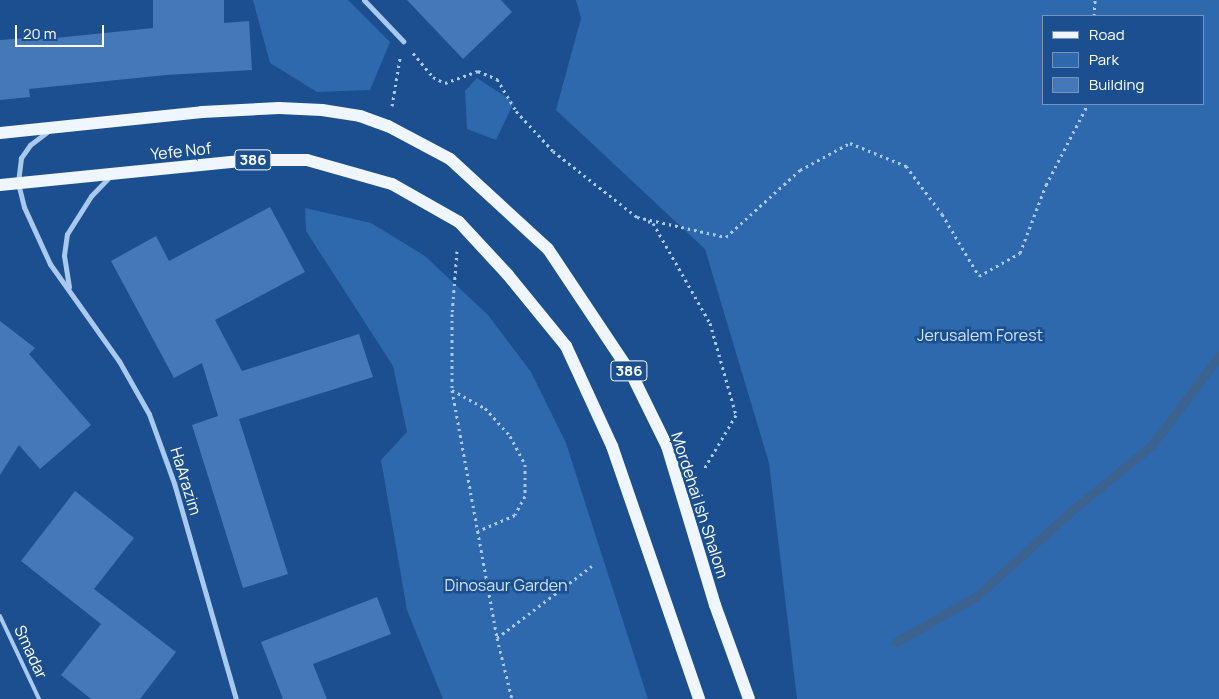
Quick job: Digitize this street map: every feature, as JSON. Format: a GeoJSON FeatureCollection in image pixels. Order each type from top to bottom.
{"type":"FeatureCollection","features":[{"type":"Feature","properties":{"kind":"main road","name":"386"},"geometry":{"type":"LineString","coordinates":[[0,132],[279,108],[360,116],[388,126]]}},
{"type":"Feature","properties":{"kind":"main road","name":"Mordehai Ish Shalom"},"geometry":{"type":"LineString","coordinates":[[388,126],[450,159],[490,193],[548,249],[594,314],[632,375],[667,446],[715,605],[749,699]]}},
{"type":"Feature","properties":{"kind":"main road","name":"Yefe Nof"},"geometry":{"type":"LineString","coordinates":[[0,185],[251,160],[307,160],[392,184],[459,222]]}},
{"type":"Feature","properties":{"kind":"main road","name":"386"},"geometry":{"type":"LineString","coordinates":[[459,222],[508,275],[566,346],[612,446],[699,699]]}},
{"type":"Feature","properties":{"kind":"street"},"geometry":{"type":"LineString","coordinates":[[364,0],[403,41]]}},
{"type":"Feature","properties":{"kind":"street","name":"HaArazim"},"geometry":{"type":"LineString","coordinates":[[59,128],[41,135],[30,145],[21,158],[18,183],[32,230],[50,264],[135,387],[149,414],[174,483],[236,699]]}},
{"type":"Feature","properties":{"kind":"street","name":"HaArazim"},"geometry":{"type":"LineString","coordinates":[[69,290],[64,256],[67,234],[91,196],[112,174]]}},
{"type":"Feature","properties":{"kind":"lane","name":"Smadar"},"geometry":{"type":"LineString","coordinates":[[0,616],[39,699]]}},
{"type":"Feature","properties":{"kind":"path"},"geometry":{"type":"LineString","coordinates":[[1094,15],[1095,0]]}},
{"type":"Feature","properties":{"kind":"path"},"geometry":{"type":"LineString","coordinates":[[388,126],[403,41]]}},
{"type":"Feature","properties":{"kind":"path"},"geometry":{"type":"LineString","coordinates":[[403,41],[433,77],[445,83],[478,71],[497,80],[516,111],[553,151],[637,217],[653,223],[710,323],[736,416],[704,469]]}},
{"type":"Feature","properties":{"kind":"path"},"geometry":{"type":"LineString","coordinates":[[637,217],[726,237],[800,170],[850,142],[906,166],[942,214],[978,276],[1020,254],[1046,185],[1087,105]]}},
{"type":"Feature","properties":{"kind":"path"},"geometry":{"type":"LineString","coordinates":[[459,222],[452,314],[452,390],[497,638],[512,699]]}},
{"type":"Feature","properties":{"kind":"path"},"geometry":{"type":"LineString","coordinates":[[452,390],[485,408],[510,436],[525,464],[526,496],[515,515],[478,531]]}},
{"type":"Feature","properties":{"kind":"path"},"geometry":{"type":"LineString","coordinates":[[497,638],[592,566]]}},
{"type":"Feature","properties":{"kind":"green space"},"geometry":{"type":"Polygon","coordinates":[[[253,0],[348,0],[390,42],[370,90],[317,92],[270,63],[253,0]]]}},
{"type":"Feature","properties":{"kind":"green space","name":"Jerusalem Forest"},"geometry":{"type":"Polygon","coordinates":[[[576,0],[1219,0],[1219,699],[797,699],[769,463],[705,249],[556,110],[581,18],[576,0]]]}},
{"type":"Feature","properties":{"kind":"green space"},"geometry":{"type":"Polygon","coordinates":[[[477,78],[514,102],[496,140],[467,129],[465,91],[477,78]]]}},
{"type":"Feature","properties":{"kind":"green space","name":"Dinosaur Garden"},"geometry":{"type":"Polygon","coordinates":[[[305,208],[371,223],[425,256],[488,315],[531,372],[566,443],[648,699],[443,699],[407,610],[381,460],[407,432],[393,366],[306,231],[305,208]]]}},
{"type":"Feature","properties":{"kind":"building"},"geometry":{"type":"Polygon","coordinates":[[[153,0],[224,0],[224,23],[249,21],[252,70],[166,75],[29,89],[30,97],[0,100],[0,40],[25,38],[26,41],[153,28],[153,0]]]}},
{"type":"Feature","properties":{"kind":"building"},"geometry":{"type":"Polygon","coordinates":[[[407,0],[501,0],[512,12],[463,59],[407,0]]]}},
{"type":"Feature","properties":{"kind":"building"},"geometry":{"type":"Polygon","coordinates":[[[270,207],[305,272],[215,320],[242,371],[359,334],[373,377],[239,419],[288,574],[243,588],[192,425],[218,416],[202,363],[174,378],[111,261],[156,236],[169,261],[270,207]]]}},
{"type":"Feature","properties":{"kind":"building"},"geometry":{"type":"Polygon","coordinates":[[[0,321],[35,348],[29,354],[91,425],[40,469],[19,445],[0,475],[0,321]]]}},
{"type":"Feature","properties":{"kind":"building"},"geometry":{"type":"Polygon","coordinates":[[[75,491],[134,538],[94,589],[176,652],[140,699],[91,699],[61,675],[101,624],[21,561],[75,491]]]}},
{"type":"Feature","properties":{"kind":"building"},"geometry":{"type":"Polygon","coordinates":[[[377,597],[391,634],[313,664],[327,699],[283,699],[261,642],[377,597]]]}},
{"type":"Feature","properties":{"kind":"waterway"},"geometry":{"type":"LineString","coordinates":[[896,642],[977,596],[1076,507],[1151,446],[1219,356]]}}]}
